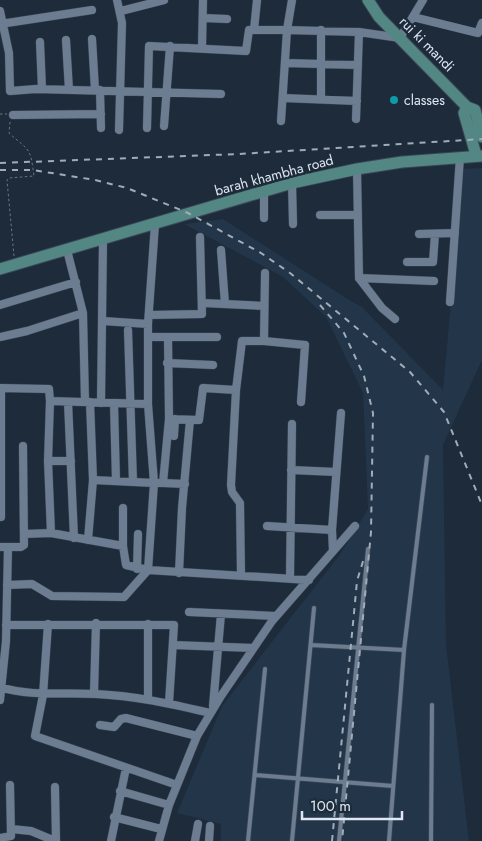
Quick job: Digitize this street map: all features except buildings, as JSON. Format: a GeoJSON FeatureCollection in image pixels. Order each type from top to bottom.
{"type":"FeatureCollection","features":[{"type":"Feature","properties":{"kind":"street"},"geometry":{"type":"LineString","coordinates":[[117,0],[120,11],[121,91],[119,130]]}},
{"type":"Feature","properties":{"kind":"street"},"geometry":{"type":"LineString","coordinates":[[120,11],[164,0]]}},
{"type":"Feature","properties":{"kind":"street"},"geometry":{"type":"LineString","coordinates":[[202,47],[203,0]]}},
{"type":"Feature","properties":{"kind":"street"},"geometry":{"type":"LineString","coordinates":[[254,30],[257,0]]}},
{"type":"Feature","properties":{"kind":"street"},"geometry":{"type":"LineString","coordinates":[[281,121],[287,30],[292,0]]}},
{"type":"Feature","properties":{"kind":"street","name":"rui ki mandi"},"geometry":{"type":"LineString","coordinates":[[368,0],[379,17],[467,107]]}},
{"type":"Feature","properties":{"kind":"street"},"geometry":{"type":"LineString","coordinates":[[147,128],[149,46],[202,47],[246,51],[248,32],[254,30],[359,32],[400,38],[423,0]]}},
{"type":"Feature","properties":{"kind":"street"},"geometry":{"type":"LineString","coordinates":[[1,24],[55,14],[92,10]]}},
{"type":"Feature","properties":{"kind":"street"},"geometry":{"type":"LineString","coordinates":[[0,11],[10,68],[10,91],[42,89],[221,94]]}},
{"type":"Feature","properties":{"kind":"street"},"geometry":{"type":"LineString","coordinates":[[412,17],[478,34],[482,23]]}},
{"type":"Feature","properties":{"kind":"street"},"geometry":{"type":"LineString","coordinates":[[204,18],[227,19]]}},
{"type":"Feature","properties":{"kind":"street"},"geometry":{"type":"LineString","coordinates":[[321,30],[321,99]]}},
{"type":"Feature","properties":{"kind":"street"},"geometry":{"type":"LineString","coordinates":[[356,119],[359,32]]}},
{"type":"Feature","properties":{"kind":"street"},"geometry":{"type":"LineString","coordinates":[[92,38],[101,128]]}},
{"type":"Feature","properties":{"kind":"street"},"geometry":{"type":"LineString","coordinates":[[66,40],[69,90]]}},
{"type":"Feature","properties":{"kind":"street"},"geometry":{"type":"LineString","coordinates":[[40,42],[42,89]]}},
{"type":"Feature","properties":{"kind":"street"},"geometry":{"type":"LineString","coordinates":[[164,126],[170,46]]}},
{"type":"Feature","properties":{"kind":"street"},"geometry":{"type":"LineString","coordinates":[[285,63],[358,65]]}},
{"type":"Feature","properties":{"kind":"street"},"geometry":{"type":"LineString","coordinates":[[0,69],[10,68]]}},
{"type":"Feature","properties":{"kind":"street"},"geometry":{"type":"LineString","coordinates":[[283,98],[356,101]]}},
{"type":"Feature","properties":{"kind":"street"},"geometry":{"type":"LineString","coordinates":[[467,107],[476,110],[482,137]]}},
{"type":"Feature","properties":{"kind":"street","name":"barah khambha road"},"geometry":{"type":"LineString","coordinates":[[0,269],[292,183],[357,169],[479,156],[464,113],[467,107]]}},
{"type":"Feature","properties":{"kind":"street"},"geometry":{"type":"LineString","coordinates":[[13,115],[101,114]]}},
{"type":"Feature","properties":{"kind":"street"},"geometry":{"type":"LineString","coordinates":[[450,302],[460,157]]}},
{"type":"Feature","properties":{"kind":"street"},"geometry":{"type":"LineString","coordinates":[[357,169],[359,278],[382,308],[395,319]]}},
{"type":"Feature","properties":{"kind":"street"},"geometry":{"type":"LineString","coordinates":[[292,183],[293,224]]}},
{"type":"Feature","properties":{"kind":"street"},"geometry":{"type":"LineString","coordinates":[[264,191],[264,218]]}},
{"type":"Feature","properties":{"kind":"street"},"geometry":{"type":"LineString","coordinates":[[320,215],[358,215]]}},
{"type":"Feature","properties":{"kind":"street"},"geometry":{"type":"LineString","coordinates":[[7,585],[34,584],[52,596],[124,597],[148,570],[154,483],[148,404],[148,324],[155,224]]}},
{"type":"Feature","properties":{"kind":"street"},"geometry":{"type":"LineString","coordinates":[[419,234],[455,234]]}},
{"type":"Feature","properties":{"kind":"street"},"geometry":{"type":"LineString","coordinates":[[407,262],[433,262],[436,234]]}},
{"type":"Feature","properties":{"kind":"street"},"geometry":{"type":"LineString","coordinates":[[149,315],[200,314],[203,312],[200,237]]}},
{"type":"Feature","properties":{"kind":"street"},"geometry":{"type":"LineString","coordinates":[[101,403],[103,240]]}},
{"type":"Feature","properties":{"kind":"street"},"geometry":{"type":"LineString","coordinates":[[67,250],[83,313],[93,480],[88,540]]}},
{"type":"Feature","properties":{"kind":"street"},"geometry":{"type":"LineString","coordinates":[[221,250],[224,304]]}},
{"type":"Feature","properties":{"kind":"street"},"geometry":{"type":"LineString","coordinates":[[264,342],[265,273]]}},
{"type":"Feature","properties":{"kind":"street"},"geometry":{"type":"LineString","coordinates":[[359,278],[434,281]]}},
{"type":"Feature","properties":{"kind":"street"},"geometry":{"type":"LineString","coordinates":[[0,305],[76,282]]}},
{"type":"Feature","properties":{"kind":"street"},"geometry":{"type":"LineString","coordinates":[[203,303],[264,306]]}},
{"type":"Feature","properties":{"kind":"street"},"geometry":{"type":"LineString","coordinates":[[0,337],[27,331],[83,313]]}},
{"type":"Feature","properties":{"kind":"street"},"geometry":{"type":"LineString","coordinates":[[103,321],[148,324]]}},
{"type":"Feature","properties":{"kind":"street"},"geometry":{"type":"LineString","coordinates":[[128,330],[133,482]]}},
{"type":"Feature","properties":{"kind":"street"},"geometry":{"type":"LineString","coordinates":[[168,337],[167,363],[174,436]]}},
{"type":"Feature","properties":{"kind":"street"},"geometry":{"type":"LineString","coordinates":[[148,338],[217,337]]}},
{"type":"Feature","properties":{"kind":"street"},"geometry":{"type":"LineString","coordinates":[[241,575],[240,503],[232,492],[231,485],[236,390],[242,341],[305,344],[301,402]]}},
{"type":"Feature","properties":{"kind":"street"},"geometry":{"type":"LineString","coordinates":[[167,363],[213,364]]}},
{"type":"Feature","properties":{"kind":"street"},"geometry":{"type":"LineString","coordinates":[[1,517],[0,388],[49,389],[50,533]]}},
{"type":"Feature","properties":{"kind":"street"},"geometry":{"type":"LineString","coordinates":[[172,419],[200,419],[203,388],[236,390]]}},
{"type":"Feature","properties":{"kind":"street"},"geometry":{"type":"LineString","coordinates":[[50,401],[148,404]]}},
{"type":"Feature","properties":{"kind":"street"},"geometry":{"type":"LineString","coordinates":[[68,402],[74,538]]}},
{"type":"Feature","properties":{"kind":"street"},"geometry":{"type":"LineString","coordinates":[[114,403],[116,481]]}},
{"type":"Feature","properties":{"kind":"street"},"geometry":{"type":"LineString","coordinates":[[333,551],[332,530],[341,413]]}},
{"type":"Feature","properties":{"kind":"street"},"geometry":{"type":"LineString","coordinates":[[163,483],[172,419]]}},
{"type":"Feature","properties":{"kind":"street"},"geometry":{"type":"LineString","coordinates":[[179,573],[190,420]]}},
{"type":"Feature","properties":{"kind":"street"},"geometry":{"type":"LineString","coordinates":[[290,578],[292,424]]}},
{"type":"Feature","properties":{"kind":"street"},"geometry":{"type":"LineString","coordinates":[[0,700],[6,625],[7,585],[4,547],[22,546],[24,534],[23,446]]}},
{"type":"Feature","properties":{"kind":"street"},"geometry":{"type":"LineString","coordinates":[[48,460],[71,460]]}},
{"type":"Feature","properties":{"kind":"street"},"geometry":{"type":"LineString","coordinates":[[291,470],[336,472]]}},
{"type":"Feature","properties":{"kind":"street"},"geometry":{"type":"LineString","coordinates":[[93,480],[185,484]]}},
{"type":"Feature","properties":{"kind":"street"},"geometry":{"type":"LineString","coordinates":[[123,508],[125,564],[137,569],[309,580]]}},
{"type":"Feature","properties":{"kind":"street"},"geometry":{"type":"LineString","coordinates":[[267,526],[332,530]]}},
{"type":"Feature","properties":{"kind":"street"},"geometry":{"type":"LineString","coordinates":[[159,841],[161,829],[177,784],[197,736],[212,711],[276,616],[355,526]]}},
{"type":"Feature","properties":{"kind":"street"},"geometry":{"type":"LineString","coordinates":[[24,534],[50,533],[123,546]]}},
{"type":"Feature","properties":{"kind":"street"},"geometry":{"type":"LineString","coordinates":[[137,569],[138,534]]}},
{"type":"Feature","properties":{"kind":"street"},"geometry":{"type":"LineString","coordinates":[[189,612],[276,616]]}},
{"type":"Feature","properties":{"kind":"street"},"geometry":{"type":"LineString","coordinates":[[212,711],[221,614]]}},
{"type":"Feature","properties":{"kind":"street"},"geometry":{"type":"LineString","coordinates":[[6,625],[96,623],[174,625],[169,703]]}},
{"type":"Feature","properties":{"kind":"street"},"geometry":{"type":"LineString","coordinates":[[94,694],[96,623]]}},
{"type":"Feature","properties":{"kind":"street"},"geometry":{"type":"LineString","coordinates":[[48,624],[43,695],[35,736],[177,784]]}},
{"type":"Feature","properties":{"kind":"street"},"geometry":{"type":"LineString","coordinates":[[148,624],[148,698]]}},
{"type":"Feature","properties":{"kind":"street"},"geometry":{"type":"LineString","coordinates":[[174,645],[253,648]]}},
{"type":"Feature","properties":{"kind":"street"},"geometry":{"type":"LineString","coordinates":[[1,688],[43,695],[94,694],[148,698],[212,711]]}},
{"type":"Feature","properties":{"kind":"street"},"geometry":{"type":"LineString","coordinates":[[100,725],[114,727],[121,719],[126,718],[197,736]]}},
{"type":"Feature","properties":{"kind":"street"},"geometry":{"type":"LineString","coordinates":[[111,841],[114,817],[126,768]]}},
{"type":"Feature","properties":{"kind":"street"},"geometry":{"type":"LineString","coordinates":[[0,838],[11,837],[10,785]]}},
{"type":"Feature","properties":{"kind":"street"},"geometry":{"type":"LineString","coordinates":[[11,829],[30,832],[56,841],[55,787]]}},
{"type":"Feature","properties":{"kind":"street"},"geometry":{"type":"LineString","coordinates":[[120,791],[169,805]]}},
{"type":"Feature","properties":{"kind":"street"},"geometry":{"type":"LineString","coordinates":[[114,817],[161,829]]}},
{"type":"Feature","properties":{"kind":"street"},"geometry":{"type":"LineString","coordinates":[[195,841],[198,824]]}},
{"type":"Feature","properties":{"kind":"street"},"geometry":{"type":"LineString","coordinates":[[208,841],[210,826]]}},
{"type":"Feature","properties":{"kind":"lane"},"geometry":{"type":"LineString","coordinates":[[389,841],[404,650],[427,457]]}},
{"type":"Feature","properties":{"kind":"lane"},"geometry":{"type":"LineString","coordinates":[[339,841],[368,549]]}},
{"type":"Feature","properties":{"kind":"lane"},"geometry":{"type":"LineString","coordinates":[[292,841],[314,608]]}},
{"type":"Feature","properties":{"kind":"lane"},"geometry":{"type":"LineString","coordinates":[[311,645],[404,650]]}},
{"type":"Feature","properties":{"kind":"lane"},"geometry":{"type":"LineString","coordinates":[[248,841],[265,669]]}},
{"type":"Feature","properties":{"kind":"lane"},"geometry":{"type":"LineString","coordinates":[[431,841],[432,705]]}},
{"type":"Feature","properties":{"kind":"lane"},"geometry":{"type":"LineString","coordinates":[[255,775],[393,786]]}},
{"type":"Feature","properties":{"kind":"path"},"geometry":{"type":"LineString","coordinates":[[10,124],[9,133],[27,146],[34,176],[9,178],[7,180],[14,264]]}},
{"type":"Feature","properties":{"kind":"shaded area"},"geometry":{"type":"Polygon","coordinates":[[[482,168],[482,360],[443,445],[446,644],[469,841],[221,841],[221,824],[177,813],[222,706],[341,553],[368,509],[363,393],[326,317],[283,277],[184,224],[223,219],[362,307],[443,390],[463,169],[482,168]]]}},
{"type":"Feature","properties":{"kind":"railway"},"geometry":{"type":"LineString","coordinates":[[0,163],[239,154],[482,139]]}},
{"type":"Feature","properties":{"kind":"railway"},"geometry":{"type":"LineString","coordinates":[[0,170],[33,170],[95,180],[127,188],[188,213],[261,253],[290,273],[410,372],[444,412],[482,505]]}},
{"type":"Feature","properties":{"kind":"railway"},"geometry":{"type":"LineString","coordinates":[[320,305],[344,333],[364,376],[373,413],[371,532],[342,841]]}},
{"type":"Feature","properties":{"kind":"railway"},"geometry":{"type":"LineString","coordinates":[[332,841],[357,581],[364,558]]}},
{"type":"Feature","properties":{"kind":"place","name":"classes"},"geometry":{"type":"Point","coordinates":[394,100]}}]}
